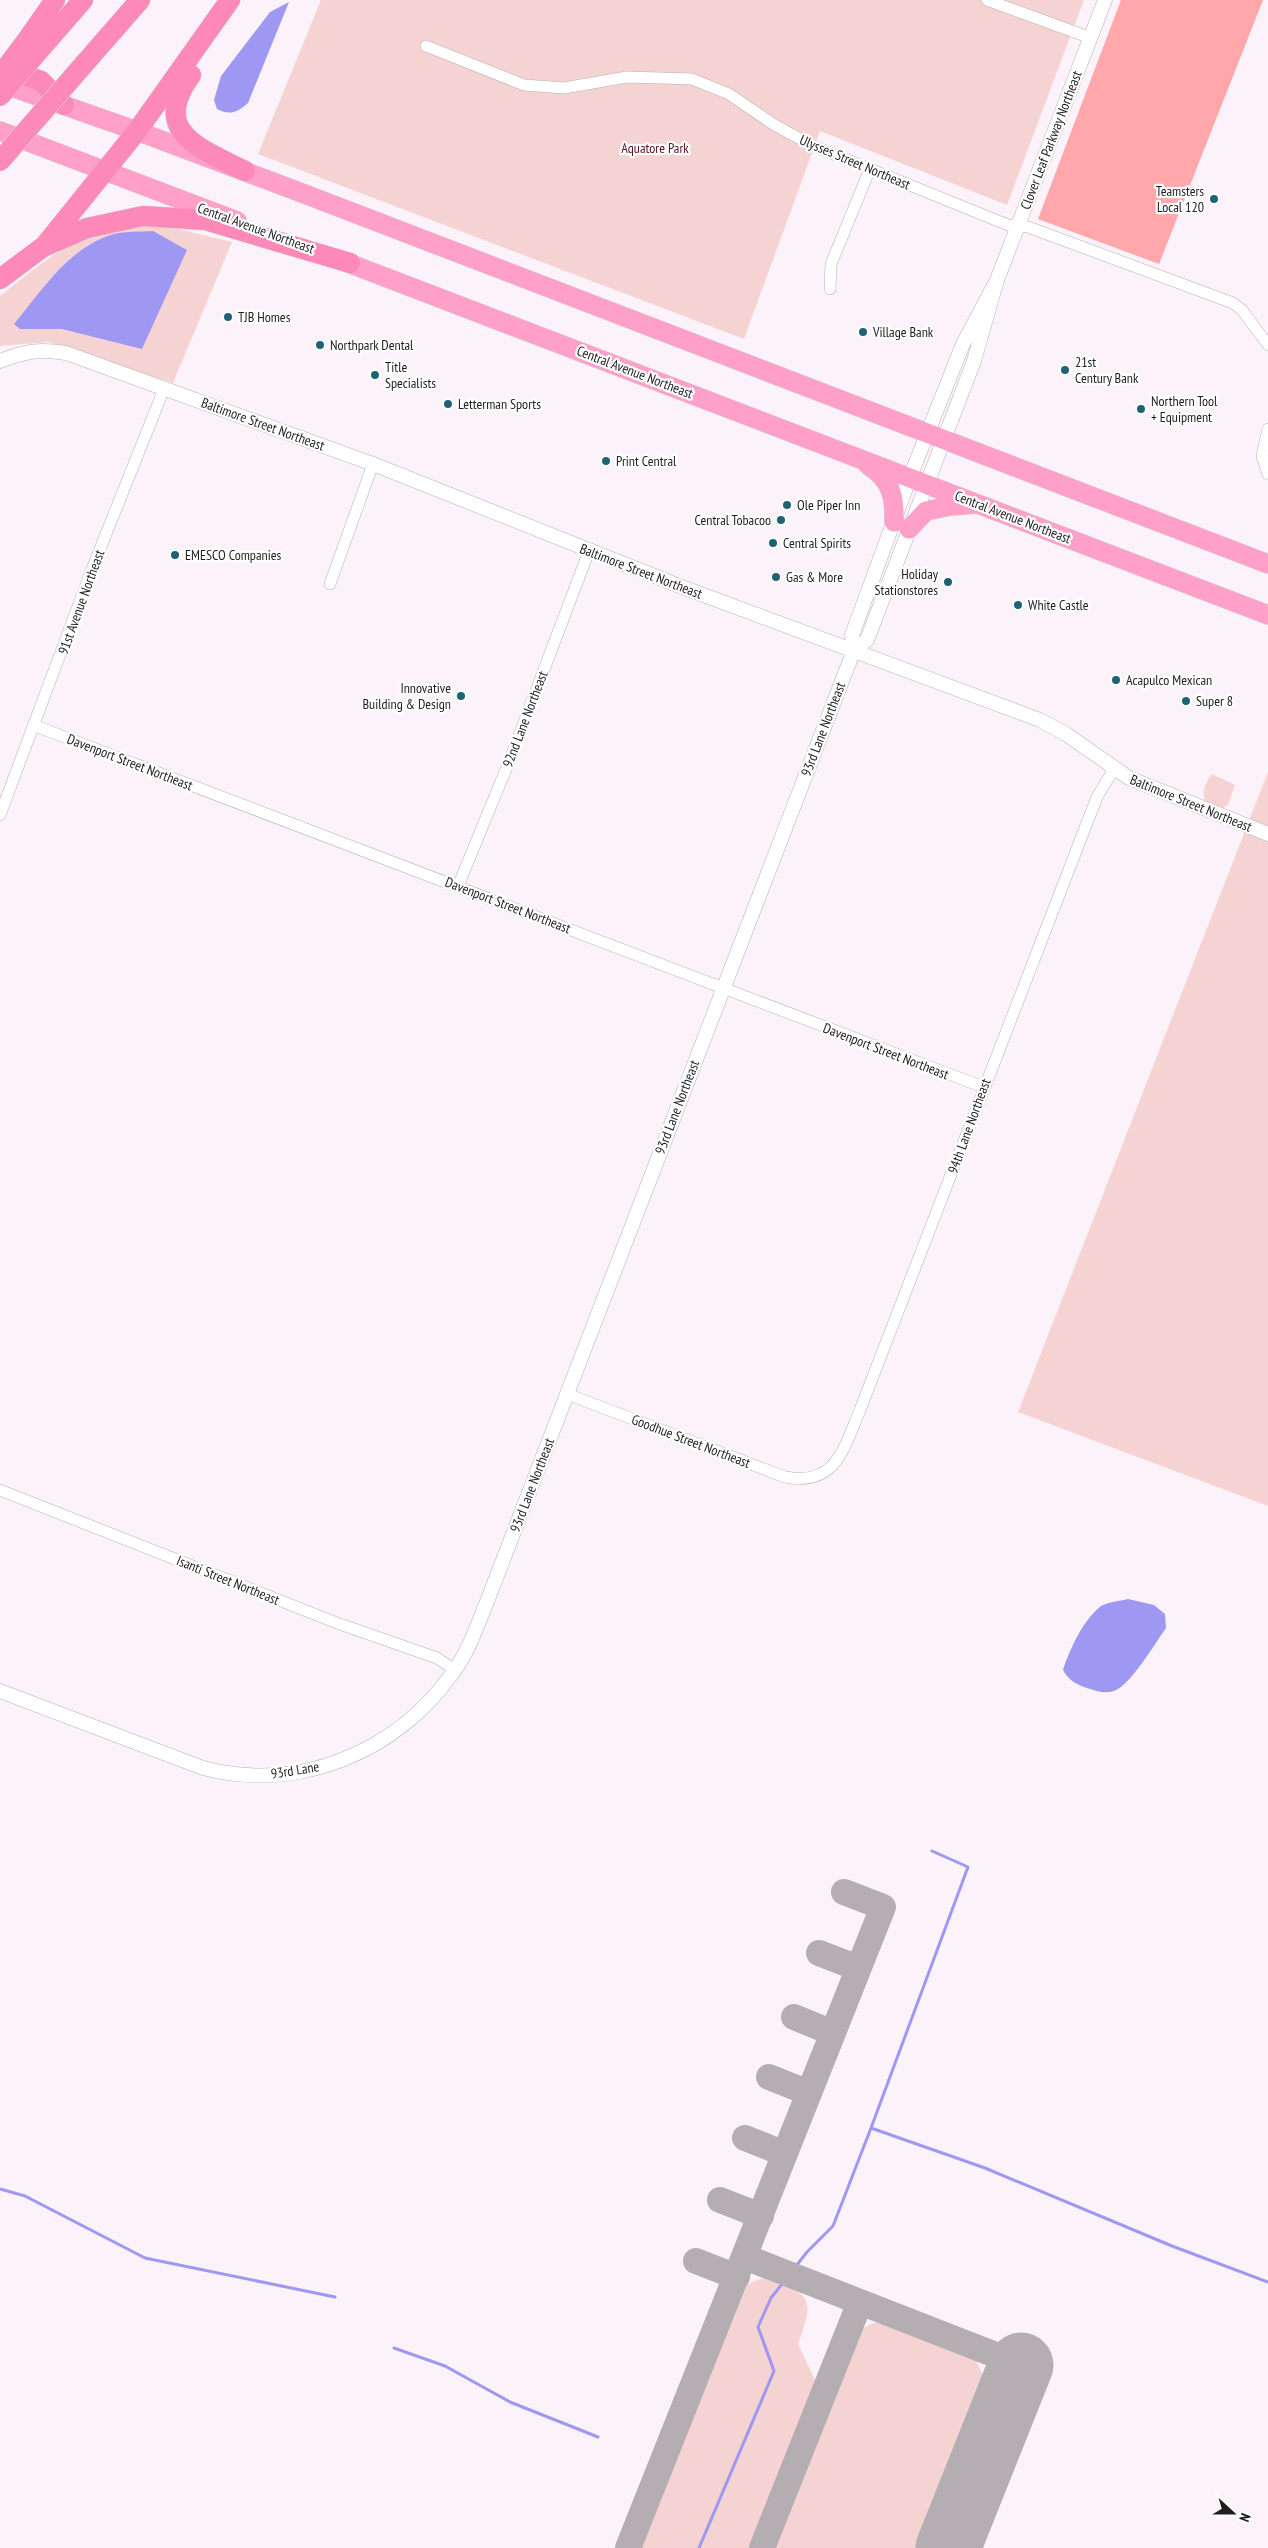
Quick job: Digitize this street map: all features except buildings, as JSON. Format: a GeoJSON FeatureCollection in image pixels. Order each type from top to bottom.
{"type":"FeatureCollection","features":[{"type":"Feature","properties":{"kind":"highway"},"geometry":{"type":"LineString","coordinates":[[0,96],[34,44],[55,0]]}},
{"type":"Feature","properties":{"kind":"highway"},"geometry":{"type":"LineString","coordinates":[[0,76],[83,0]]}},
{"type":"Feature","properties":{"kind":"highway"},"geometry":{"type":"LineString","coordinates":[[0,161],[140,0]]}},
{"type":"Feature","properties":{"kind":"highway"},"geometry":{"type":"LineString","coordinates":[[44,247],[137,131],[230,0]]}},
{"type":"Feature","properties":{"kind":"highway"},"geometry":{"type":"LineString","coordinates":[[245,0],[184,84],[176,101],[176,117],[181,133],[195,146],[245,171]]}},
{"type":"Feature","properties":{"kind":"highway"},"geometry":{"type":"LineString","coordinates":[[0,67],[42,81],[64,105]]}},
{"type":"Feature","properties":{"kind":"highway"},"geometry":{"type":"LineString","coordinates":[[0,83],[245,171],[1268,564]]}},
{"type":"Feature","properties":{"kind":"highway","name":"Central Avenue Northeast"},"geometry":{"type":"LineString","coordinates":[[0,130],[1268,615]]}},
{"type":"Feature","properties":{"kind":"highway"},"geometry":{"type":"LineString","coordinates":[[0,279],[44,247],[87,228],[143,216],[205,220],[350,263]]}},
{"type":"Feature","properties":{"kind":"highway"},"geometry":{"type":"LineString","coordinates":[[855,456],[878,471],[892,491],[902,526],[926,511],[950,506],[981,504]]}},
{"type":"Feature","properties":{"kind":"street"},"geometry":{"type":"LineString","coordinates":[[987,0],[1091,38]]}},
{"type":"Feature","properties":{"kind":"street","name":"Clover Leaf Parkway Northeast"},"geometry":{"type":"LineString","coordinates":[[927,434],[963,344],[996,280],[1105,0]]}},
{"type":"Feature","properties":{"kind":"street","name":"Ulysses Street Northeast"},"geometry":{"type":"LineString","coordinates":[[426,46],[524,85],[564,88],[627,77],[692,79],[729,94],[773,124],[811,146],[1017,228],[1028,228],[1233,303],[1242,310],[1268,344]]}},
{"type":"Feature","properties":{"kind":"street"},"geometry":{"type":"LineString","coordinates":[[830,289],[832,264],[870,169]]}},
{"type":"Feature","properties":{"kind":"street","name":"Clover Leaf Parkway Northeast"},"geometry":{"type":"LineString","coordinates":[[945,440],[974,361],[996,280]]}},
{"type":"Feature","properties":{"kind":"street","name":"Baltimore Street Northeast"},"geometry":{"type":"LineString","coordinates":[[0,361],[20,353],[42,349],[66,353],[373,464],[590,551],[1054,727],[1114,769],[1148,787],[1268,834]]}},
{"type":"Feature","properties":{"kind":"street","name":"91st Avenue Northeast"},"geometry":{"type":"LineString","coordinates":[[0,815],[33,725],[164,389]]}},
{"type":"Feature","properties":{"kind":"street"},"geometry":{"type":"LineString","coordinates":[[1268,430],[1262,456],[1268,474]]}},
{"type":"Feature","properties":{"kind":"street","name":"93rd Lane Northeast"},"geometry":{"type":"LineString","coordinates":[[501,1565],[854,650],[867,640],[902,526],[919,480],[927,434]]}},
{"type":"Feature","properties":{"kind":"street","name":"93rd Lane Northeast"},"geometry":{"type":"LineString","coordinates":[[919,480],[945,440]]}},
{"type":"Feature","properties":{"kind":"street"},"geometry":{"type":"LineString","coordinates":[[330,584],[373,464]]}},
{"type":"Feature","properties":{"kind":"street","name":"92nd Lane Northeast"},"geometry":{"type":"LineString","coordinates":[[458,886],[510,759],[590,551]]}},
{"type":"Feature","properties":{"kind":"street","name":"Davenport Street Northeast"},"geometry":{"type":"LineString","coordinates":[[33,725],[983,1087]]}},
{"type":"Feature","properties":{"kind":"street","name":"94th Lane Northeast"},"geometry":{"type":"LineString","coordinates":[[818,1477],[837,1460],[848,1439],[1097,796],[1114,769]]}},
{"type":"Feature","properties":{"kind":"street","name":"Goodhue Street Northeast"},"geometry":{"type":"LineString","coordinates":[[567,1394],[785,1478],[799,1480],[818,1477]]}},
{"type":"Feature","properties":{"kind":"street","name":"Isanti Street Northeast"},"geometry":{"type":"LineString","coordinates":[[0,1490],[337,1623],[437,1658],[456,1670]]}},
{"type":"Feature","properties":{"kind":"street","name":"93rd Lane"},"geometry":{"type":"LineString","coordinates":[[0,1691],[203,1768],[235,1774],[272,1775],[322,1767],[355,1756],[378,1744],[417,1715],[434,1698],[456,1670],[470,1642],[501,1565]]}},
{"type":"Feature","properties":{"kind":"green space","name":"Aquatore Park"},"geometry":{"type":"Polygon","coordinates":[[[321,0],[1084,0],[1007,205],[820,131],[744,339],[258,154],[321,0]]]}},
{"type":"Feature","properties":{"kind":"green space"},"geometry":{"type":"Polygon","coordinates":[[[161,225],[232,242],[173,383],[48,342],[0,346],[0,296],[41,264],[62,249],[94,233],[122,227],[161,225]]]}},
{"type":"Feature","properties":{"kind":"green space"},"geometry":{"type":"Polygon","coordinates":[[[1268,772],[1268,1506],[1018,1412],[1268,772]]]}},
{"type":"Feature","properties":{"kind":"green space"},"geometry":{"type":"Polygon","coordinates":[[[1212,774],[1235,785],[1228,805],[1221,809],[1205,801],[1204,798],[1205,787],[1212,774]]]}},
{"type":"Feature","properties":{"kind":"green space"},"geometry":{"type":"Polygon","coordinates":[[[770,2277],[795,2289],[806,2301],[808,2308],[798,2344],[817,2384],[752,2548],[639,2548],[740,2293],[753,2282],[770,2277]]]}},
{"type":"Feature","properties":{"kind":"green space"},"geometry":{"type":"Polygon","coordinates":[[[874,2323],[886,2324],[975,2359],[990,2389],[927,2548],[773,2548],[859,2335],[865,2327],[874,2323]]]}},
{"type":"Feature","properties":{"kind":"shaded area"},"geometry":{"type":"Polygon","coordinates":[[[1121,0],[1263,0],[1159,264],[1038,219],[1121,0]]]}},
{"type":"Feature","properties":{"kind":"shaded area"},"geometry":{"type":"Polygon","coordinates":[[[289,2],[248,103],[241,109],[230,113],[217,109],[214,100],[221,76],[270,12],[289,2]]]}},
{"type":"Feature","properties":{"kind":"shaded area"},"geometry":{"type":"Polygon","coordinates":[[[153,231],[187,250],[142,349],[62,329],[20,329],[14,324],[58,271],[83,249],[98,240],[114,234],[153,231]]]}},
{"type":"Feature","properties":{"kind":"shaded area"},"geometry":{"type":"Polygon","coordinates":[[[1128,1599],[1154,1605],[1165,1614],[1166,1628],[1135,1673],[1114,1691],[1100,1692],[1073,1682],[1063,1670],[1073,1644],[1088,1619],[1101,1606],[1128,1599]]]}},
{"type":"Feature","properties":{"kind":"waterway"},"geometry":{"type":"LineString","coordinates":[[871,2128],[968,1867],[932,1851]]}},
{"type":"Feature","properties":{"kind":"waterway"},"geometry":{"type":"LineString","coordinates":[[699,2548],[774,2371],[758,2327],[771,2298],[807,2252],[833,2226],[871,2128],[985,2168],[1172,2246],[1268,2282]]}},
{"type":"Feature","properties":{"kind":"waterway"},"geometry":{"type":"LineString","coordinates":[[0,2189],[25,2196],[145,2258],[335,2297]]}},
{"type":"Feature","properties":{"kind":"waterway"},"geometry":{"type":"LineString","coordinates":[[394,2348],[445,2366],[510,2402],[598,2437]]}},
{"type":"Feature","properties":{"kind":"taxiway"},"geometry":{"type":"LineString","coordinates":[[628,2548],[883,1907],[844,1892]]}},
{"type":"Feature","properties":{"kind":"taxiway"},"geometry":{"type":"LineString","coordinates":[[819,1953],[858,1968]]}},
{"type":"Feature","properties":{"kind":"taxiway"},"geometry":{"type":"LineString","coordinates":[[794,2017],[833,2033]]}},
{"type":"Feature","properties":{"kind":"taxiway"},"geometry":{"type":"LineString","coordinates":[[769,2077],[809,2093]]}},
{"type":"Feature","properties":{"kind":"taxiway"},"geometry":{"type":"LineString","coordinates":[[745,2138],[785,2154]]}},
{"type":"Feature","properties":{"kind":"taxiway"},"geometry":{"type":"LineString","coordinates":[[720,2200],[761,2216]]}},
{"type":"Feature","properties":{"kind":"taxiway"},"geometry":{"type":"LineString","coordinates":[[745,2257],[1021,2365]]}},
{"type":"Feature","properties":{"kind":"taxiway"},"geometry":{"type":"LineString","coordinates":[[696,2261],[737,2277]]}},
{"type":"Feature","properties":{"kind":"taxiway"},"geometry":{"type":"LineString","coordinates":[[762,2548],[860,2302]]}},
{"type":"Feature","properties":{"kind":"runway"},"geometry":{"type":"LineString","coordinates":[[948,2548],[1021,2365]]}},
{"type":"Feature","properties":{"kind":"place","name":"Teamsters Local 120"},"geometry":{"type":"Point","coordinates":[1214,199]}},
{"type":"Feature","properties":{"kind":"place","name":"TJB Homes"},"geometry":{"type":"Point","coordinates":[228,317]}},
{"type":"Feature","properties":{"kind":"place","name":"Village Bank"},"geometry":{"type":"Point","coordinates":[863,332]}},
{"type":"Feature","properties":{"kind":"place","name":"Northpark Dental"},"geometry":{"type":"Point","coordinates":[320,345]}},
{"type":"Feature","properties":{"kind":"place","name":"21st Century Bank"},"geometry":{"type":"Point","coordinates":[1065,370]}},
{"type":"Feature","properties":{"kind":"place","name":"Title Specialists"},"geometry":{"type":"Point","coordinates":[375,375]}},
{"type":"Feature","properties":{"kind":"place","name":"Letterman Sports"},"geometry":{"type":"Point","coordinates":[448,404]}},
{"type":"Feature","properties":{"kind":"place","name":"Northern Tool + Equipment"},"geometry":{"type":"Point","coordinates":[1141,409]}},
{"type":"Feature","properties":{"kind":"place","name":"Print Central"},"geometry":{"type":"Point","coordinates":[606,461]}},
{"type":"Feature","properties":{"kind":"place","name":"Ole Piper Inn"},"geometry":{"type":"Point","coordinates":[787,505]}},
{"type":"Feature","properties":{"kind":"place","name":"Central Tobacoo"},"geometry":{"type":"Point","coordinates":[781,520]}},
{"type":"Feature","properties":{"kind":"place","name":"Central Spirits"},"geometry":{"type":"Point","coordinates":[773,543]}},
{"type":"Feature","properties":{"kind":"place","name":"EMESCO Companies"},"geometry":{"type":"Point","coordinates":[175,555]}},
{"type":"Feature","properties":{"kind":"place","name":"Gas & More"},"geometry":{"type":"Point","coordinates":[776,577]}},
{"type":"Feature","properties":{"kind":"place","name":"Holiday Stationstores"},"geometry":{"type":"Point","coordinates":[948,582]}},
{"type":"Feature","properties":{"kind":"place","name":"White Castle"},"geometry":{"type":"Point","coordinates":[1018,605]}},
{"type":"Feature","properties":{"kind":"place","name":"Acapulco Mexican"},"geometry":{"type":"Point","coordinates":[1116,680]}},
{"type":"Feature","properties":{"kind":"place","name":"Innovative Building & Design"},"geometry":{"type":"Point","coordinates":[461,696]}},
{"type":"Feature","properties":{"kind":"place","name":"Super 8"},"geometry":{"type":"Point","coordinates":[1186,701]}}]}
